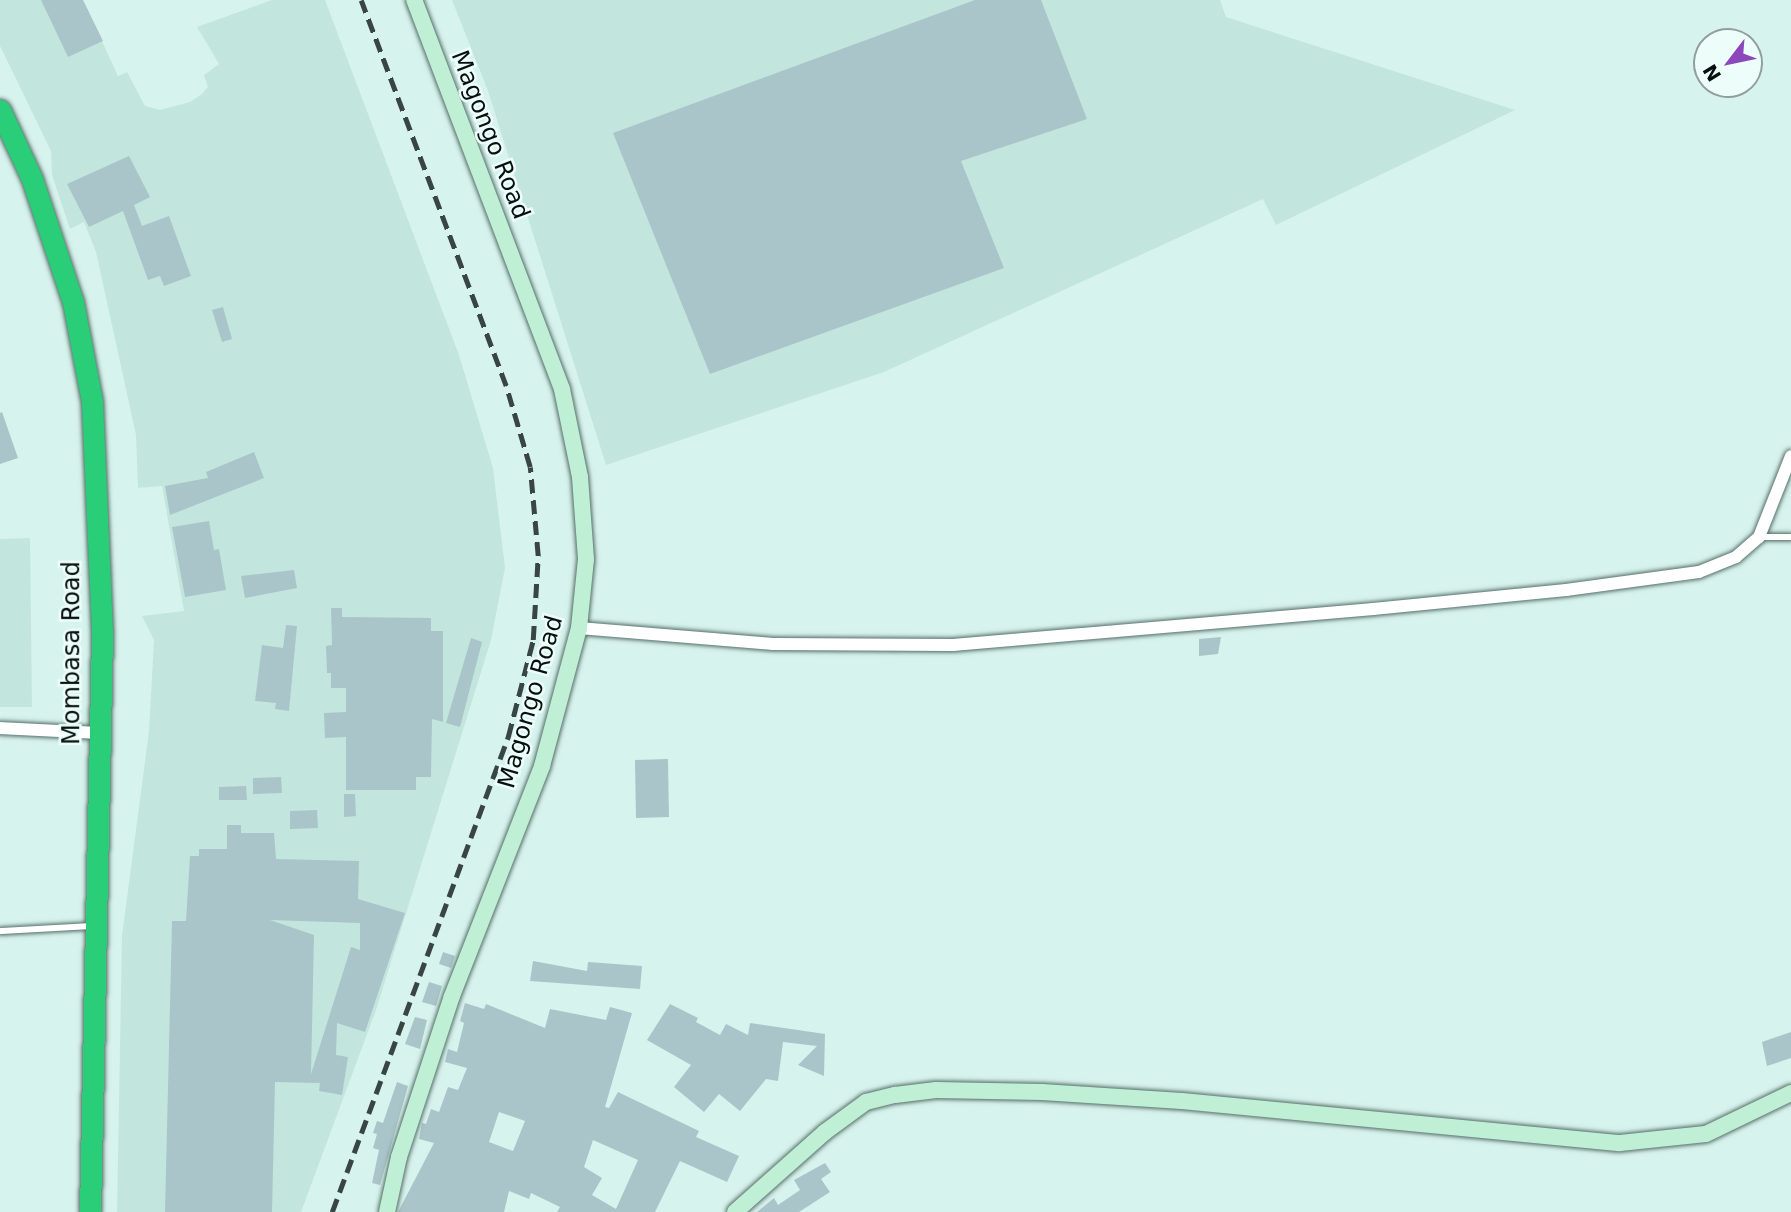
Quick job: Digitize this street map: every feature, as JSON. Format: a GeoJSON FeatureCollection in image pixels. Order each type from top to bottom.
{"type":"FeatureCollection","features":[{"type":"Feature","properties":{"kind":"highway","name":"Mombasa Road"},"geometry":{"type":"LineString","coordinates":[[0,110],[32,179],[73,302],[92,402],[102,635],[90,1212]]}},
{"type":"Feature","properties":{"kind":"street","name":"Magongo Road"},"geometry":{"type":"LineString","coordinates":[[387,1212],[400,1157],[452,996],[542,766],[579,628],[586,559],[580,477],[570,422],[536,317],[414,0]]}},
{"type":"Feature","properties":{"kind":"street"},"geometry":{"type":"LineString","coordinates":[[579,628],[677,639],[774,644],[953,645],[1373,609],[1699,572],[1735,557],[1759,537],[1791,456]]}},
{"type":"Feature","properties":{"kind":"street"},"geometry":{"type":"LineString","coordinates":[[0,728],[98,733]]}},
{"type":"Feature","properties":{"kind":"street"},"geometry":{"type":"LineString","coordinates":[[735,1212],[825,1132],[866,1102],[936,1090],[1042,1091],[1169,1100],[1620,1143],[1706,1134],[1791,1093]]}},
{"type":"Feature","properties":{"kind":"lane"},"geometry":{"type":"LineString","coordinates":[[1759,537],[1791,537]]}},
{"type":"Feature","properties":{"kind":"lane"},"geometry":{"type":"LineString","coordinates":[[0,930],[95,926]]}},
{"type":"Feature","properties":{"kind":"shaded area"},"geometry":{"type":"Polygon","coordinates":[[[0,0],[83,0],[118,76],[127,72],[145,106],[160,110],[190,102],[202,94],[208,87],[204,75],[219,64],[197,27],[272,0],[325,0],[459,355],[493,468],[505,568],[491,640],[376,1010],[301,1212],[117,1212],[122,936],[149,731],[154,640],[142,616],[184,611],[162,486],[138,488],[136,435],[96,252],[84,222],[70,229],[52,175],[51,151],[0,46],[0,0]]]}},
{"type":"Feature","properties":{"kind":"shaded area"},"geometry":{"type":"Polygon","coordinates":[[[452,0],[1220,0],[1226,17],[1515,110],[1276,225],[1263,199],[884,372],[606,465],[488,91],[452,0]]]}},
{"type":"Feature","properties":{"kind":"shaded area"},"geometry":{"type":"Polygon","coordinates":[[[30,538],[32,707],[0,707],[0,539],[30,538]]]}},
{"type":"Feature","properties":{"kind":"building"},"geometry":{"type":"Polygon","coordinates":[[[41,0],[83,0],[103,41],[68,57],[41,0]]]}},
{"type":"Feature","properties":{"kind":"building"},"geometry":{"type":"Polygon","coordinates":[[[975,0],[1041,0],[1087,119],[961,161],[1004,268],[710,374],[613,133],[975,0]]]}},
{"type":"Feature","properties":{"kind":"building"},"geometry":{"type":"Polygon","coordinates":[[[129,156],[150,197],[134,205],[142,226],[169,216],[191,276],[164,286],[160,276],[148,280],[123,211],[89,227],[67,184],[129,156]]]}},
{"type":"Feature","properties":{"kind":"building"},"geometry":{"type":"Polygon","coordinates":[[[223,307],[232,339],[222,342],[212,310],[223,307]]]}},
{"type":"Feature","properties":{"kind":"building"},"geometry":{"type":"Polygon","coordinates":[[[2,412],[18,458],[0,464],[0,413],[2,412]]]}},
{"type":"Feature","properties":{"kind":"building"},"geometry":{"type":"Polygon","coordinates":[[[254,452],[264,478],[170,515],[165,486],[208,478],[206,472],[254,452]]]}},
{"type":"Feature","properties":{"kind":"building"},"geometry":{"type":"Polygon","coordinates":[[[209,521],[214,550],[219,549],[226,590],[185,597],[172,527],[209,521]]]}},
{"type":"Feature","properties":{"kind":"building"},"geometry":{"type":"Polygon","coordinates":[[[294,570],[297,588],[245,598],[241,576],[294,570]]]}},
{"type":"Feature","properties":{"kind":"building"},"geometry":{"type":"Polygon","coordinates":[[[331,608],[342,608],[342,617],[431,618],[431,631],[443,631],[443,722],[432,719],[431,777],[416,777],[416,790],[346,790],[346,737],[325,738],[324,713],[346,712],[346,688],[331,688],[331,673],[327,673],[326,646],[332,645],[331,608]]]}},
{"type":"Feature","properties":{"kind":"building"},"geometry":{"type":"Polygon","coordinates":[[[286,625],[297,626],[289,711],[275,709],[276,703],[255,701],[262,645],[283,648],[286,625]]]}},
{"type":"Feature","properties":{"kind":"building"},"geometry":{"type":"Polygon","coordinates":[[[1221,637],[1218,654],[1199,656],[1199,639],[1221,637]]]}},
{"type":"Feature","properties":{"kind":"building"},"geometry":{"type":"Polygon","coordinates":[[[471,638],[482,642],[460,727],[446,723],[471,638]]]}},
{"type":"Feature","properties":{"kind":"building"},"geometry":{"type":"Polygon","coordinates":[[[668,759],[669,817],[636,818],[635,760],[668,759]]]}},
{"type":"Feature","properties":{"kind":"building"},"geometry":{"type":"Polygon","coordinates":[[[281,777],[282,793],[253,794],[253,778],[281,777]]]}},
{"type":"Feature","properties":{"kind":"building"},"geometry":{"type":"Polygon","coordinates":[[[246,786],[247,800],[219,800],[219,787],[246,786]]]}},
{"type":"Feature","properties":{"kind":"building"},"geometry":{"type":"Polygon","coordinates":[[[344,794],[355,794],[356,816],[344,817],[344,794]]]}},
{"type":"Feature","properties":{"kind":"building"},"geometry":{"type":"Polygon","coordinates":[[[317,810],[318,828],[290,829],[290,811],[317,810]]]}},
{"type":"Feature","properties":{"kind":"building"},"geometry":{"type":"Polygon","coordinates":[[[227,825],[241,825],[241,833],[274,833],[276,859],[359,861],[358,899],[405,913],[365,1032],[337,1023],[336,1055],[348,1057],[342,1095],[319,1091],[320,1083],[275,1082],[272,1212],[165,1212],[172,921],[186,921],[190,856],[199,856],[199,849],[227,849],[227,825]],[[270,920],[314,935],[311,1074],[351,947],[360,950],[360,923],[270,920]]]}},
{"type":"Feature","properties":{"kind":"building"},"geometry":{"type":"Polygon","coordinates":[[[443,952],[455,956],[451,968],[439,964],[443,952]]]}},
{"type":"Feature","properties":{"kind":"building"},"geometry":{"type":"Polygon","coordinates":[[[533,961],[587,971],[588,962],[642,966],[640,989],[530,981],[533,961]]]}},
{"type":"Feature","properties":{"kind":"building"},"geometry":{"type":"Polygon","coordinates":[[[429,982],[442,986],[436,1006],[422,1002],[429,982]]]}},
{"type":"Feature","properties":{"kind":"building"},"geometry":{"type":"Polygon","coordinates":[[[465,1003],[484,1009],[486,1004],[545,1028],[550,1009],[606,1020],[610,1007],[632,1013],[605,1107],[609,1108],[618,1092],[699,1131],[696,1137],[739,1156],[727,1182],[680,1161],[655,1212],[557,1212],[560,1207],[531,1193],[529,1199],[509,1191],[504,1212],[398,1212],[434,1143],[419,1139],[422,1123],[426,1124],[431,1109],[439,1112],[448,1087],[458,1090],[467,1068],[445,1062],[448,1049],[457,1052],[464,1023],[460,1021],[465,1003]],[[499,1112],[489,1142],[513,1151],[525,1121],[499,1112]],[[593,1140],[584,1167],[602,1178],[592,1195],[616,1209],[638,1160],[593,1140]]]}},
{"type":"Feature","properties":{"kind":"building"},"geometry":{"type":"Polygon","coordinates":[[[670,1004],[698,1018],[696,1022],[720,1035],[726,1024],[748,1035],[750,1023],[825,1034],[824,1076],[798,1065],[817,1046],[783,1042],[778,1081],[766,1079],[740,1111],[719,1094],[704,1112],[674,1087],[691,1065],[647,1040],[670,1004]]]}},
{"type":"Feature","properties":{"kind":"building"},"geometry":{"type":"Polygon","coordinates":[[[415,1017],[427,1020],[420,1049],[405,1044],[415,1017]]]}},
{"type":"Feature","properties":{"kind":"building"},"geometry":{"type":"Polygon","coordinates":[[[1791,1032],[1791,1058],[1767,1066],[1762,1042],[1791,1032]]]}},
{"type":"Feature","properties":{"kind":"building"},"geometry":{"type":"Polygon","coordinates":[[[397,1082],[408,1086],[380,1185],[372,1183],[379,1150],[373,1148],[377,1134],[373,1133],[377,1121],[383,1123],[397,1082]]]}},
{"type":"Feature","properties":{"kind":"building"},"geometry":{"type":"Polygon","coordinates":[[[825,1163],[831,1172],[821,1179],[830,1192],[799,1212],[757,1212],[774,1198],[778,1205],[800,1190],[794,1180],[825,1163]]]}},
{"type":"Feature","properties":{"kind":"railway"},"geometry":{"type":"LineString","coordinates":[[332,1212],[508,737],[533,640],[538,556],[530,467],[506,386],[361,0]]}}]}
